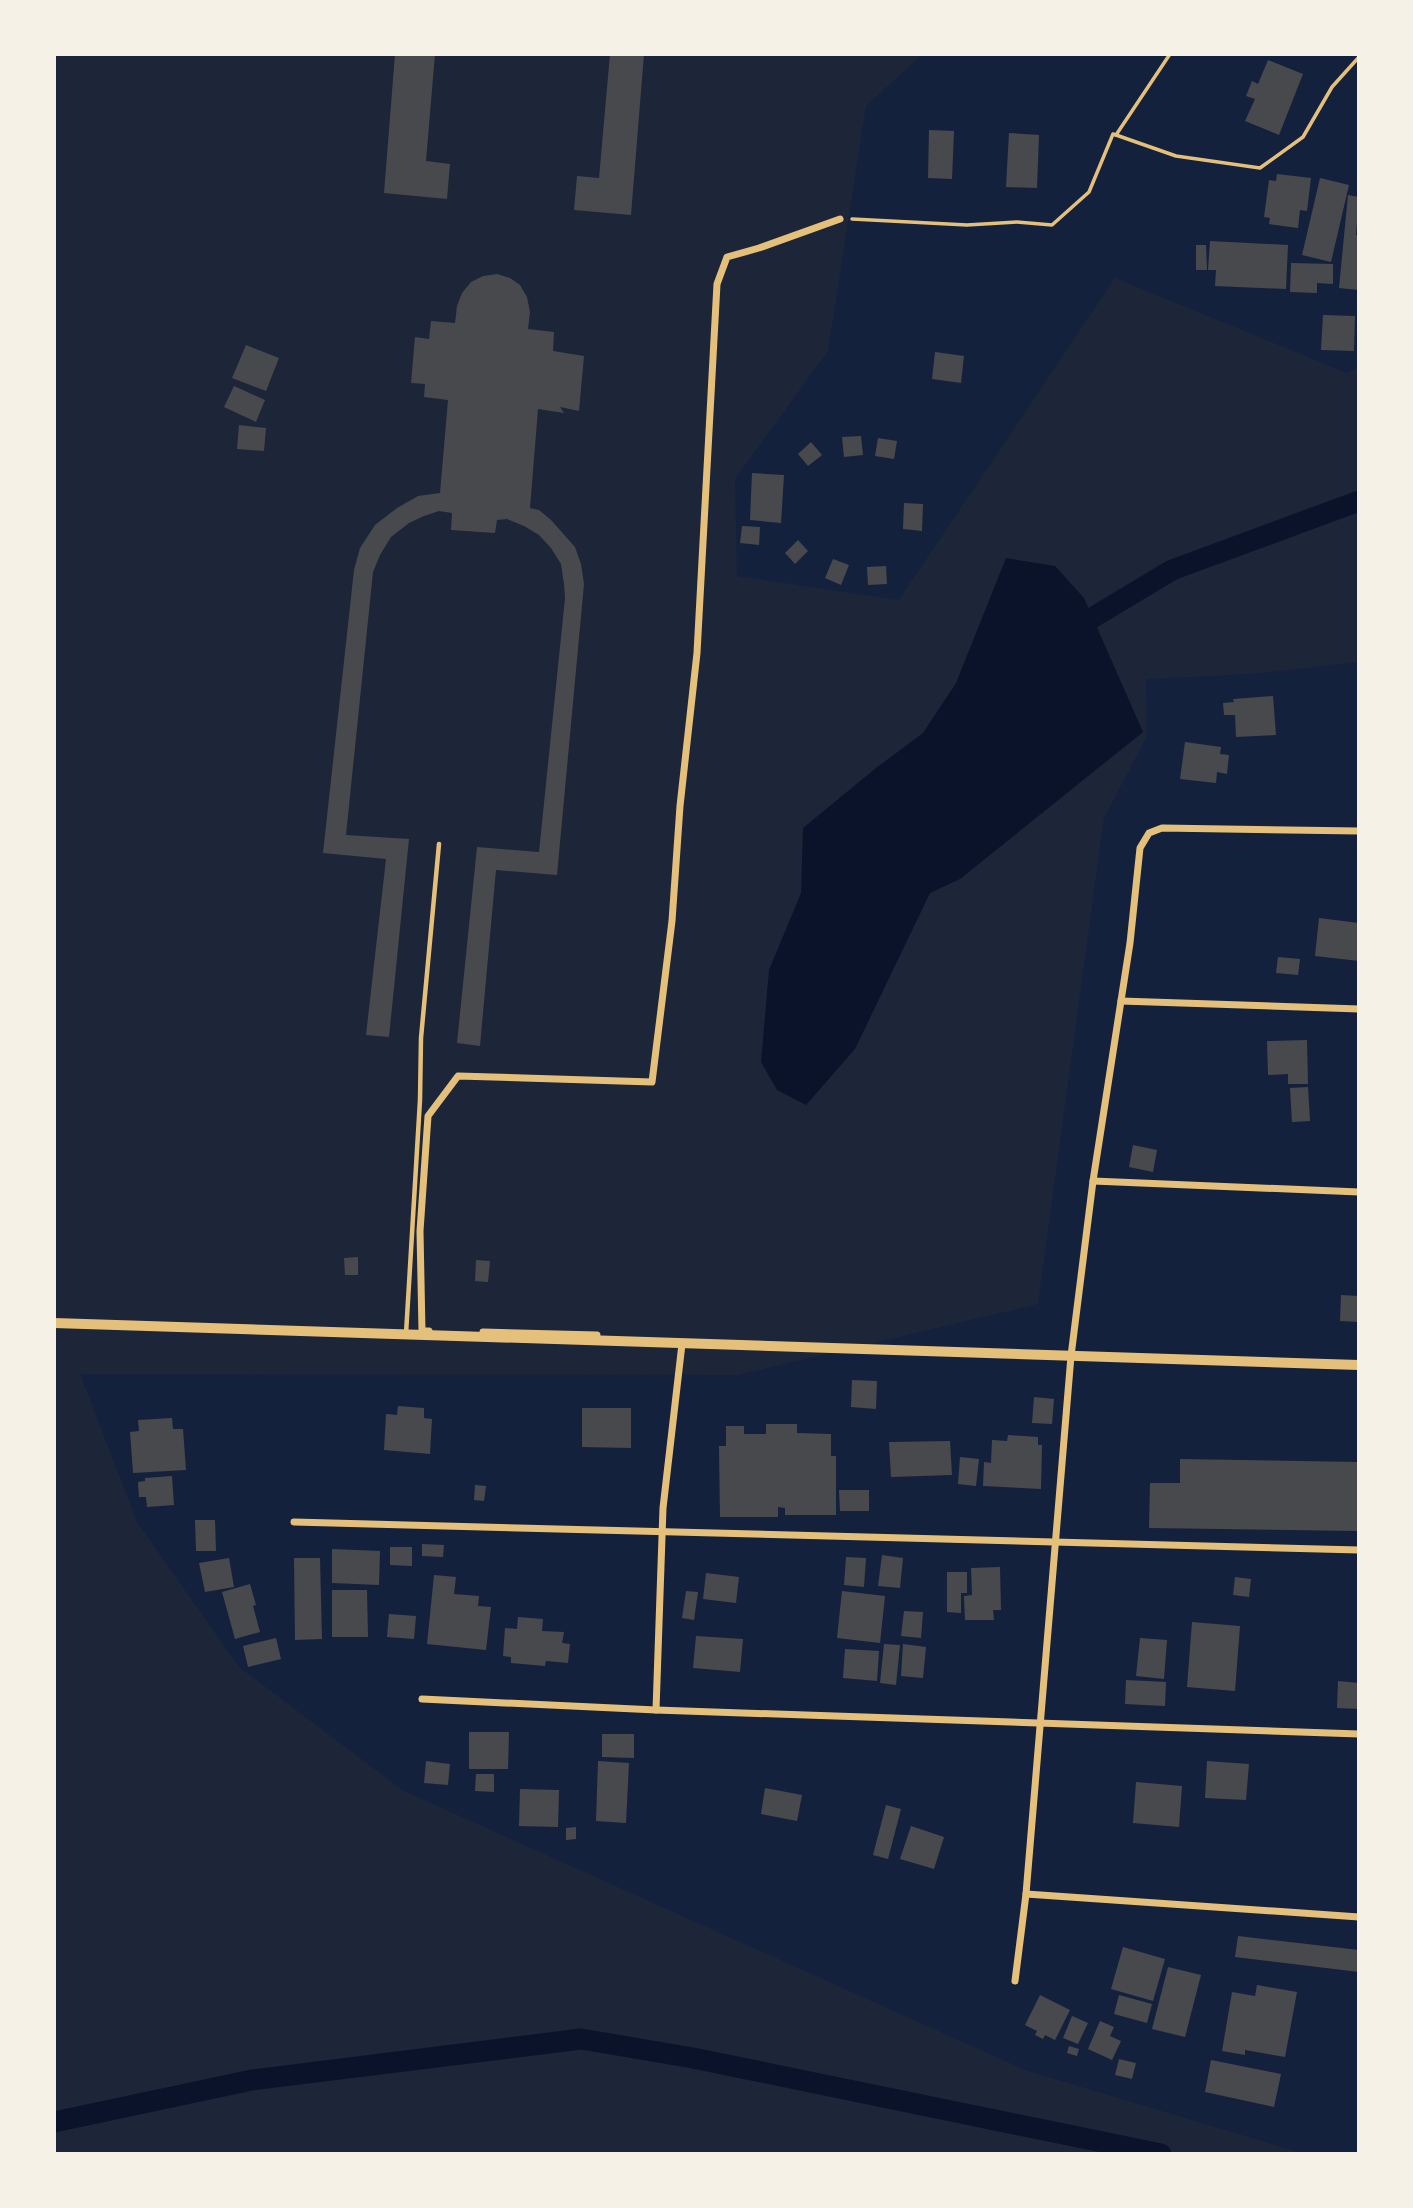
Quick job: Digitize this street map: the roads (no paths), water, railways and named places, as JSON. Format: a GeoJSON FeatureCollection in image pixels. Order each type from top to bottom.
{"type":"FeatureCollection","features":[{"type":"Feature","properties":{"kind":"street"},"geometry":{"type":"LineString","coordinates":[[779,1347],[552,1333],[422,1331],[420,1231],[428,1116],[458,1076],[652,1082],[672,920],[680,806],[697,653],[717,284],[727,257],[840,219]]}},
{"type":"Feature","properties":{"kind":"street"},"geometry":{"type":"LineString","coordinates":[[1014,1981],[1026,1894],[1071,1356],[1140,848],[1149,833],[1162,828],[1359,831]]}},
{"type":"Feature","properties":{"kind":"street"},"geometry":{"type":"LineString","coordinates":[[1121,1001],[1359,1009]]}},
{"type":"Feature","properties":{"kind":"street"},"geometry":{"type":"LineString","coordinates":[[1093,1181],[1359,1192]]}},
{"type":"Feature","properties":{"kind":"street"},"geometry":{"type":"LineString","coordinates":[[54,1323],[1359,1365]]}},
{"type":"Feature","properties":{"kind":"street"},"geometry":{"type":"LineString","coordinates":[[656,1710],[662,1531],[682,1344]]}},
{"type":"Feature","properties":{"kind":"street"},"geometry":{"type":"LineString","coordinates":[[294,1522],[1359,1550]]}},
{"type":"Feature","properties":{"kind":"street"},"geometry":{"type":"LineString","coordinates":[[422,1699],[656,1710],[1359,1734]]}},
{"type":"Feature","properties":{"kind":"street"},"geometry":{"type":"LineString","coordinates":[[1026,1894],[1359,1917]]}},
{"type":"Feature","properties":{"kind":"lane"},"geometry":{"type":"LineString","coordinates":[[406,1335],[420,1100],[421,1038],[439,844]]}},
{"type":"Feature","properties":{"kind":"waterway"},"geometry":{"type":"LineString","coordinates":[[1092,618],[1172,570],[1359,501]]}},
{"type":"Feature","properties":{"kind":"waterway"},"geometry":{"type":"LineString","coordinates":[[54,2122],[252,2080],[581,2039],[693,2058],[1161,2154]]}}]}
